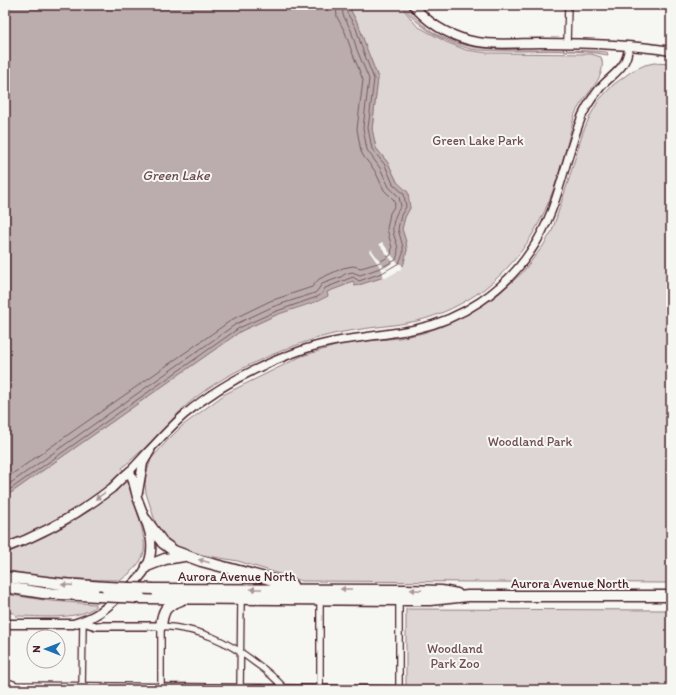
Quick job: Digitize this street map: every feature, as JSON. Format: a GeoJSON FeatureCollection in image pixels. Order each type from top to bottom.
{"type":"FeatureCollection","features":[{"type":"Feature","properties":{"kind":"highway"},"geometry":{"type":"LineString","coordinates":[[146,520],[166,546],[174,552],[268,580],[309,589]]}},
{"type":"Feature","properties":{"kind":"highway"},"geometry":{"type":"LineString","coordinates":[[147,566],[165,559],[186,556]]}},
{"type":"Feature","properties":{"kind":"highway","name":"Aurora Avenue North"},"geometry":{"type":"LineString","coordinates":[[5,577],[62,584],[153,589],[433,591],[468,596]]}},
{"type":"Feature","properties":{"kind":"highway","name":"Aurora Avenue North"},"geometry":{"type":"LineString","coordinates":[[5,587],[43,593],[185,599],[399,600],[468,596],[671,596]]}},
{"type":"Feature","properties":{"kind":"highway"},"geometry":{"type":"LineString","coordinates":[[161,626],[164,611],[170,605],[185,599]]}},
{"type":"Feature","properties":{"kind":"main road"},"geometry":{"type":"LineString","coordinates":[[412,5],[438,27],[450,34],[468,40],[488,42],[567,43],[629,46],[671,51]]}},
{"type":"Feature","properties":{"kind":"main road"},"geometry":{"type":"LineString","coordinates":[[137,496],[142,468],[150,451]]}},
{"type":"Feature","properties":{"kind":"main road"},"geometry":{"type":"LineString","coordinates":[[5,548],[38,535],[74,514],[112,488],[130,471],[152,544],[147,566],[137,580],[99,614],[83,622],[73,624],[5,624]]}},
{"type":"Feature","properties":{"kind":"street"},"geometry":{"type":"LineString","coordinates":[[567,43],[568,5]]}},
{"type":"Feature","properties":{"kind":"street"},"geometry":{"type":"LineString","coordinates":[[130,471],[168,430],[198,404],[228,384],[253,371],[305,349],[334,341],[410,330],[438,322],[471,307],[500,287],[524,261],[540,237],[549,220],[583,114],[599,89],[624,64],[628,55],[629,46]]}},
{"type":"Feature","properties":{"kind":"street"},"geometry":{"type":"LineString","coordinates":[[240,688],[241,599]]}},
{"type":"Feature","properties":{"kind":"street"},"geometry":{"type":"LineString","coordinates":[[320,599],[320,689]]}},
{"type":"Feature","properties":{"kind":"street"},"geometry":{"type":"LineString","coordinates":[[5,681],[16,685],[82,688],[398,689],[399,600]]}},
{"type":"Feature","properties":{"kind":"street"},"geometry":{"type":"LineString","coordinates":[[82,688],[83,622],[96,626],[161,626],[180,628],[208,635],[227,643],[240,651],[263,668],[285,689]]}},
{"type":"Feature","properties":{"kind":"street"},"geometry":{"type":"LineString","coordinates":[[161,626],[161,688]]}},
{"type":"Feature","properties":{"kind":"green space","name":"Green Lake Park"},"geometry":{"type":"Polygon","coordinates":[[[351,5],[400,5],[417,26],[446,42],[466,50],[488,53],[591,54],[601,57],[601,73],[574,117],[554,189],[533,233],[520,253],[504,272],[484,289],[452,308],[435,316],[417,321],[339,333],[301,343],[235,372],[192,400],[149,444],[122,468],[137,510],[143,533],[144,552],[137,566],[121,580],[63,578],[5,570],[5,497],[241,331],[326,292],[348,284],[347,283],[353,281],[355,286],[384,277],[403,266],[407,250],[402,229],[405,217],[410,208],[388,163],[376,148],[372,129],[378,78],[359,26],[351,11],[351,5]]]}},
{"type":"Feature","properties":{"kind":"green space"},"geometry":{"type":"Polygon","coordinates":[[[402,5],[404,5],[416,19],[429,30],[457,43],[504,50],[592,51],[607,52],[608,55],[573,51],[497,51],[471,49],[451,43],[432,33],[415,20],[402,5]]]}},
{"type":"Feature","properties":{"kind":"green space","name":"Woodland Park"},"geometry":{"type":"Polygon","coordinates":[[[654,63],[671,64],[671,583],[302,581],[238,561],[196,554],[177,547],[166,539],[157,527],[146,493],[146,475],[151,459],[182,426],[225,394],[302,356],[345,343],[399,338],[423,333],[460,318],[497,295],[522,273],[543,246],[552,231],[583,132],[599,100],[613,85],[632,71],[654,63]]]}},
{"type":"Feature","properties":{"kind":"green space"},"geometry":{"type":"Polygon","coordinates":[[[5,594],[51,601],[95,604],[95,607],[78,614],[68,616],[16,616],[14,613],[5,612],[5,594]]]}},
{"type":"Feature","properties":{"kind":"green space","name":"Woodland Park Zoo"},"geometry":{"type":"Polygon","coordinates":[[[406,609],[671,610],[671,690],[406,690],[406,609]]]}},
{"type":"Feature","properties":{"kind":"water","name":"Green Lake"},"geometry":{"type":"Polygon","coordinates":[[[5,5],[351,5],[351,11],[359,26],[378,78],[372,129],[376,148],[388,163],[397,182],[408,192],[410,208],[405,217],[402,229],[407,250],[403,266],[384,277],[355,286],[353,281],[348,283],[327,292],[328,296],[318,301],[276,315],[241,331],[5,497],[5,5]]]}},
{"type":"Feature","properties":{"kind":"pier"},"geometry":{"type":"Polygon","coordinates":[[[382,242],[396,261],[403,266],[400,270],[384,279],[382,270],[369,251],[371,249],[385,268],[393,262],[379,244],[382,242]]]}}]}
